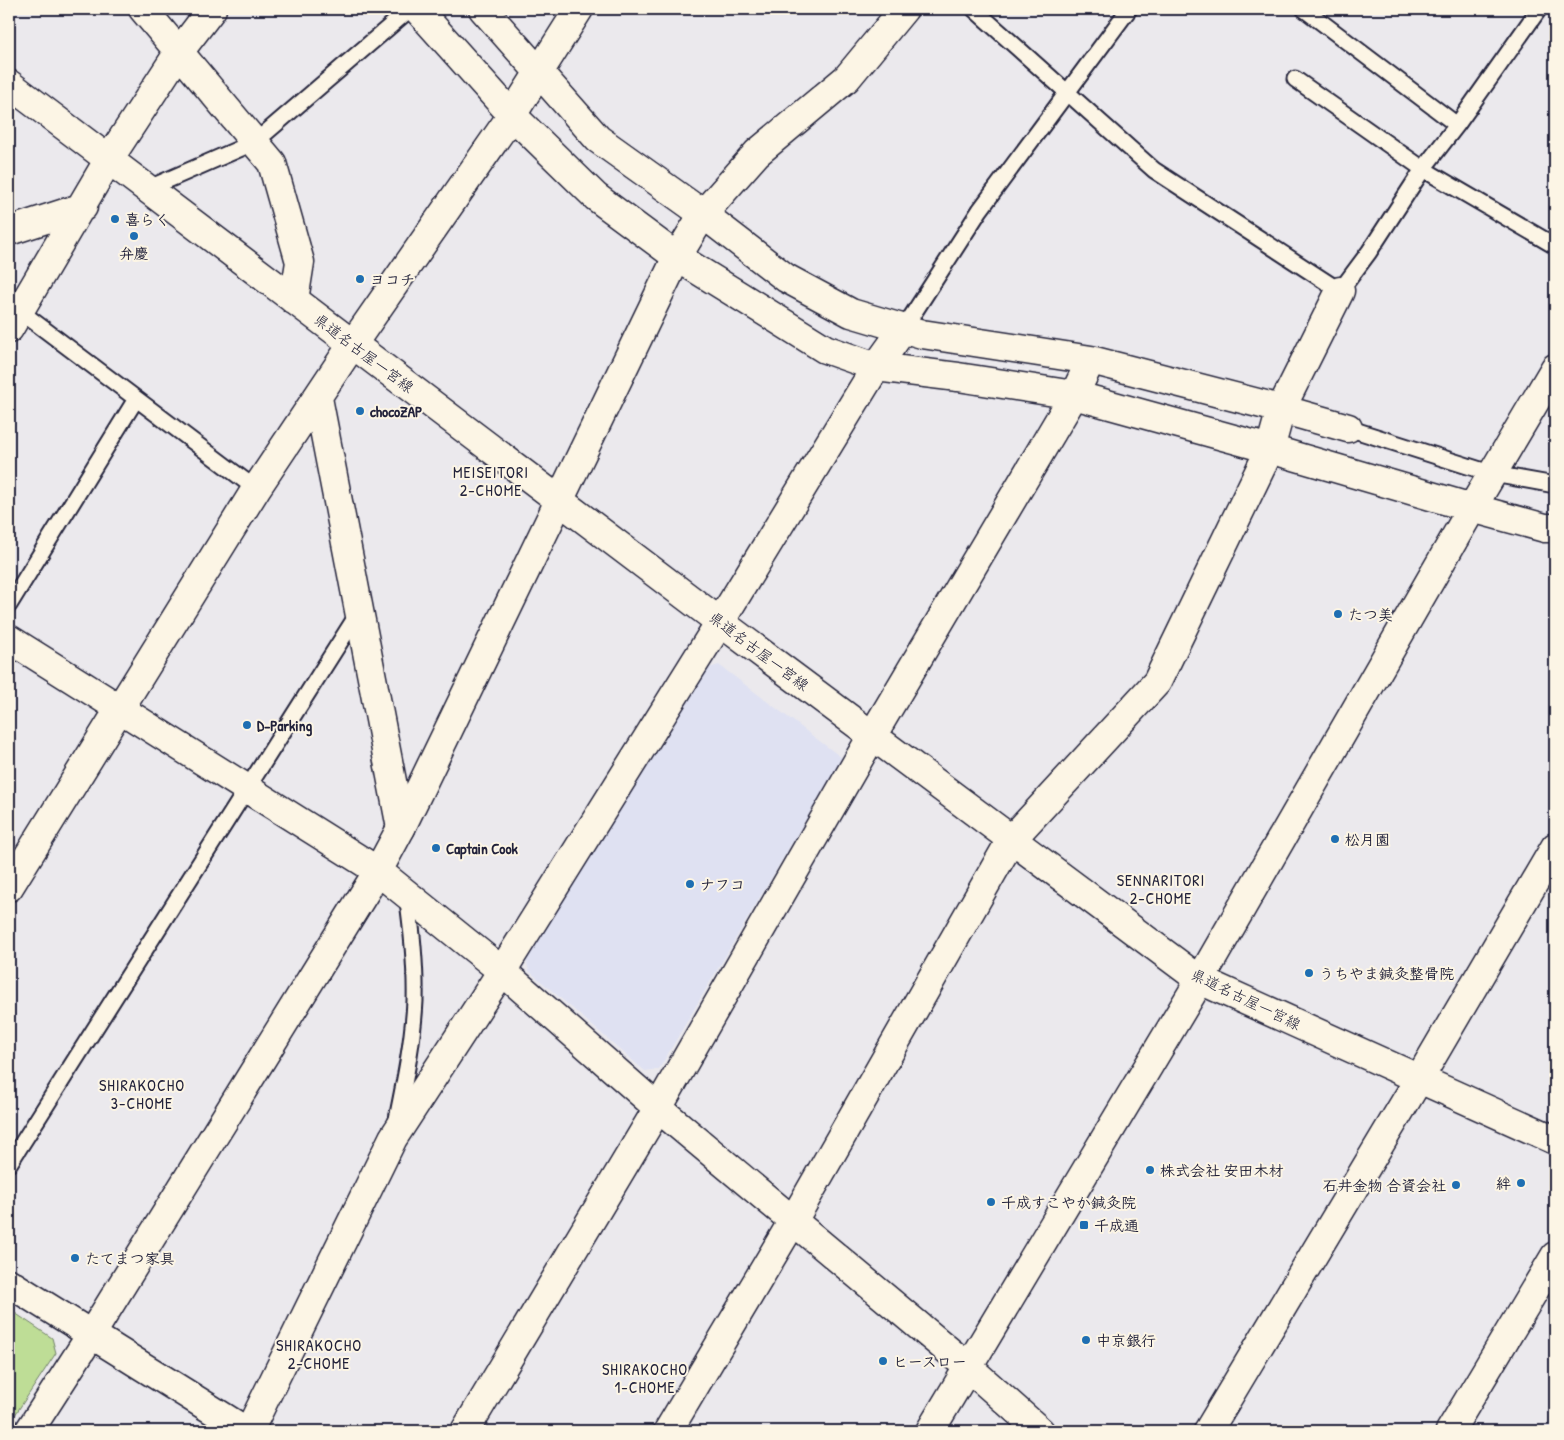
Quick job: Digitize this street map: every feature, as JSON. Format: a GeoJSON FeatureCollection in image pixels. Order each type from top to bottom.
{"type":"FeatureCollection","features":[{"type":"Feature","properties":{"kind":"street"},"geometry":{"type":"LineString","coordinates":[[143,9],[272,163],[300,262],[294,300]]}},
{"type":"Feature","properties":{"kind":"street"},"geometry":{"type":"LineString","coordinates":[[12,315],[83,206],[109,159],[179,52],[212,9]]}},
{"type":"Feature","properties":{"kind":"street"},"geometry":{"type":"LineString","coordinates":[[417,9],[512,115],[596,197],[677,257],[825,349],[876,367],[958,377],[1074,395],[1270,449],[1472,508],[1545,528],[1555,528]]}},
{"type":"Feature","properties":{"kind":"street"},"geometry":{"type":"LineString","coordinates":[[483,9],[598,139],[703,214],[786,278],[851,313],[922,334],[1091,360],[1348,428]]}},
{"type":"Feature","properties":{"kind":"street"},"geometry":{"type":"LineString","coordinates":[[9,888],[256,489],[352,345],[512,115],[579,9]]}},
{"type":"Feature","properties":{"kind":"street"},"geometry":{"type":"LineString","coordinates":[[30,1431],[378,871],[401,828],[677,257],[703,214],[757,153],[847,78],[904,9]]}},
{"type":"Feature","properties":{"kind":"street","name":"県道名古屋一宮線"},"geometry":{"type":"LineString","coordinates":[[9,84],[720,622],[1200,980],[1555,1140]]}},
{"type":"Feature","properties":{"kind":"street"},"geometry":{"type":"LineString","coordinates":[[9,231],[83,206]]}},
{"type":"Feature","properties":{"kind":"street"},"geometry":{"type":"LineString","coordinates":[[668,1431],[793,1221],[1011,840],[1157,682],[1270,449],[1281,409],[1340,291]]}},
{"type":"Feature","properties":{"kind":"street"},"geometry":{"type":"LineString","coordinates":[[9,1283],[248,1431],[393,1138],[502,971],[720,622],[876,367],[904,328]]}},
{"type":"Feature","properties":{"kind":"street"},"geometry":{"type":"LineString","coordinates":[[465,1431],[658,1108],[872,736],[1074,395],[1091,360]]}},
{"type":"Feature","properties":{"kind":"street"},"geometry":{"type":"LineString","coordinates":[[930,1431],[1200,980],[1472,508],[1555,368]]}},
{"type":"Feature","properties":{"kind":"street"},"geometry":{"type":"LineString","coordinates":[[318,398],[401,828]]}},
{"type":"Feature","properties":{"kind":"street"},"geometry":{"type":"LineString","coordinates":[[9,639],[378,871],[502,971],[658,1108],[968,1367],[1040,1431]]}},
{"type":"Feature","properties":{"kind":"street"},"geometry":{"type":"LineString","coordinates":[[1208,1431],[1419,1079],[1555,847]]}},
{"type":"Feature","properties":{"kind":"street"},"geometry":{"type":"LineString","coordinates":[[1450,1431],[1555,1256]]}},
{"type":"Feature","properties":{"kind":"lane"},"geometry":{"type":"LineString","coordinates":[[147,189],[255,142],[410,9]]}},
{"type":"Feature","properties":{"kind":"lane"},"geometry":{"type":"LineString","coordinates":[[974,9],[1154,170],[1340,291],[1369,252],[1423,169],[1457,125],[1539,9]]}},
{"type":"Feature","properties":{"kind":"lane"},"geometry":{"type":"LineString","coordinates":[[904,328],[980,210],[1129,9]]}},
{"type":"Feature","properties":{"kind":"lane"},"geometry":{"type":"LineString","coordinates":[[1304,9],[1457,125]]}},
{"type":"Feature","properties":{"kind":"lane"},"geometry":{"type":"LineString","coordinates":[[1295,79],[1423,169],[1555,246]]}},
{"type":"Feature","properties":{"kind":"lane"},"geometry":{"type":"LineString","coordinates":[[12,315],[136,399],[256,489]]}},
{"type":"Feature","properties":{"kind":"lane"},"geometry":{"type":"LineString","coordinates":[[9,604],[136,399]]}},
{"type":"Feature","properties":{"kind":"lane"},"geometry":{"type":"LineString","coordinates":[[1348,428],[1493,474],[1555,485]]}},
{"type":"Feature","properties":{"kind":"lane"},"geometry":{"type":"LineString","coordinates":[[9,1164],[248,790],[359,612]]}},
{"type":"Feature","properties":{"kind":"lane"},"geometry":{"type":"LineString","coordinates":[[393,1138],[408,1068],[415,1000],[413,941],[407,894]]}},
{"type":"Feature","properties":{"kind":"shaded area"},"geometry":{"type":"Polygon","coordinates":[[[719,665],[842,758],[659,1069],[645,1071],[529,971],[525,955],[705,669],[719,665]]]}},
{"type":"Feature","properties":{"kind":"green space"},"geometry":{"type":"Polygon","coordinates":[[[9,1309],[52,1338],[56,1353],[9,1424],[9,1309]]]}},
{"type":"Feature","properties":{"kind":"place","name":"喜らく"},"geometry":{"type":"Point","coordinates":[115,219]}},
{"type":"Feature","properties":{"kind":"place","name":"弁慶"},"geometry":{"type":"Point","coordinates":[134,236]}},
{"type":"Feature","properties":{"kind":"place","name":"ヨコチ"},"geometry":{"type":"Point","coordinates":[360,279]}},
{"type":"Feature","properties":{"kind":"place","name":"chocoZAP"},"geometry":{"type":"Point","coordinates":[360,411]}},
{"type":"Feature","properties":{"kind":"place","name":"たつ美"},"geometry":{"type":"Point","coordinates":[1338,614]}},
{"type":"Feature","properties":{"kind":"place","name":"D-Parking"},"geometry":{"type":"Point","coordinates":[247,725]}},
{"type":"Feature","properties":{"kind":"place","name":"松月園"},"geometry":{"type":"Point","coordinates":[1335,839]}},
{"type":"Feature","properties":{"kind":"place","name":"Captain Cook"},"geometry":{"type":"Point","coordinates":[436,848]}},
{"type":"Feature","properties":{"kind":"place","name":"ナフコ"},"geometry":{"type":"Point","coordinates":[690,884]}},
{"type":"Feature","properties":{"kind":"place","name":"うちやま鍼灸整骨院"},"geometry":{"type":"Point","coordinates":[1309,973]}},
{"type":"Feature","properties":{"kind":"place","name":"株式会社 安田木材"},"geometry":{"type":"Point","coordinates":[1150,1170]}},
{"type":"Feature","properties":{"kind":"place","name":"絆"},"geometry":{"type":"Point","coordinates":[1521,1183]}},
{"type":"Feature","properties":{"kind":"place","name":"石井金物 合資会社"},"geometry":{"type":"Point","coordinates":[1456,1185]}},
{"type":"Feature","properties":{"kind":"place","name":"千成すこやか鍼灸院"},"geometry":{"type":"Point","coordinates":[991,1202]}},
{"type":"Feature","properties":{"kind":"place","name":"千成通"},"geometry":{"type":"Point","coordinates":[1084,1225]}},
{"type":"Feature","properties":{"kind":"place","name":"たてまつ家具"},"geometry":{"type":"Point","coordinates":[75,1258]}},
{"type":"Feature","properties":{"kind":"place","name":"中京銀行"},"geometry":{"type":"Point","coordinates":[1086,1340]}},
{"type":"Feature","properties":{"kind":"place","name":"ヒースロー"},"geometry":{"type":"Point","coordinates":[883,1361]}},
{"type":"Feature","properties":{"kind":"district","name":"MEISEITORI 2-CHOME"},"geometry":{"type":"Point","coordinates":[491,481]}},
{"type":"Feature","properties":{"kind":"district","name":"SENNARITORI 2-CHOME"},"geometry":{"type":"Point","coordinates":[1161,889]}},
{"type":"Feature","properties":{"kind":"district","name":"SHIRAKOCHO 3-CHOME"},"geometry":{"type":"Point","coordinates":[142,1094]}},
{"type":"Feature","properties":{"kind":"district","name":"SHIRAKOCHO 2-CHOME"},"geometry":{"type":"Point","coordinates":[319,1354]}},
{"type":"Feature","properties":{"kind":"district","name":"SHIRAKOCHO 1-CHOME"},"geometry":{"type":"Point","coordinates":[645,1378]}}]}
